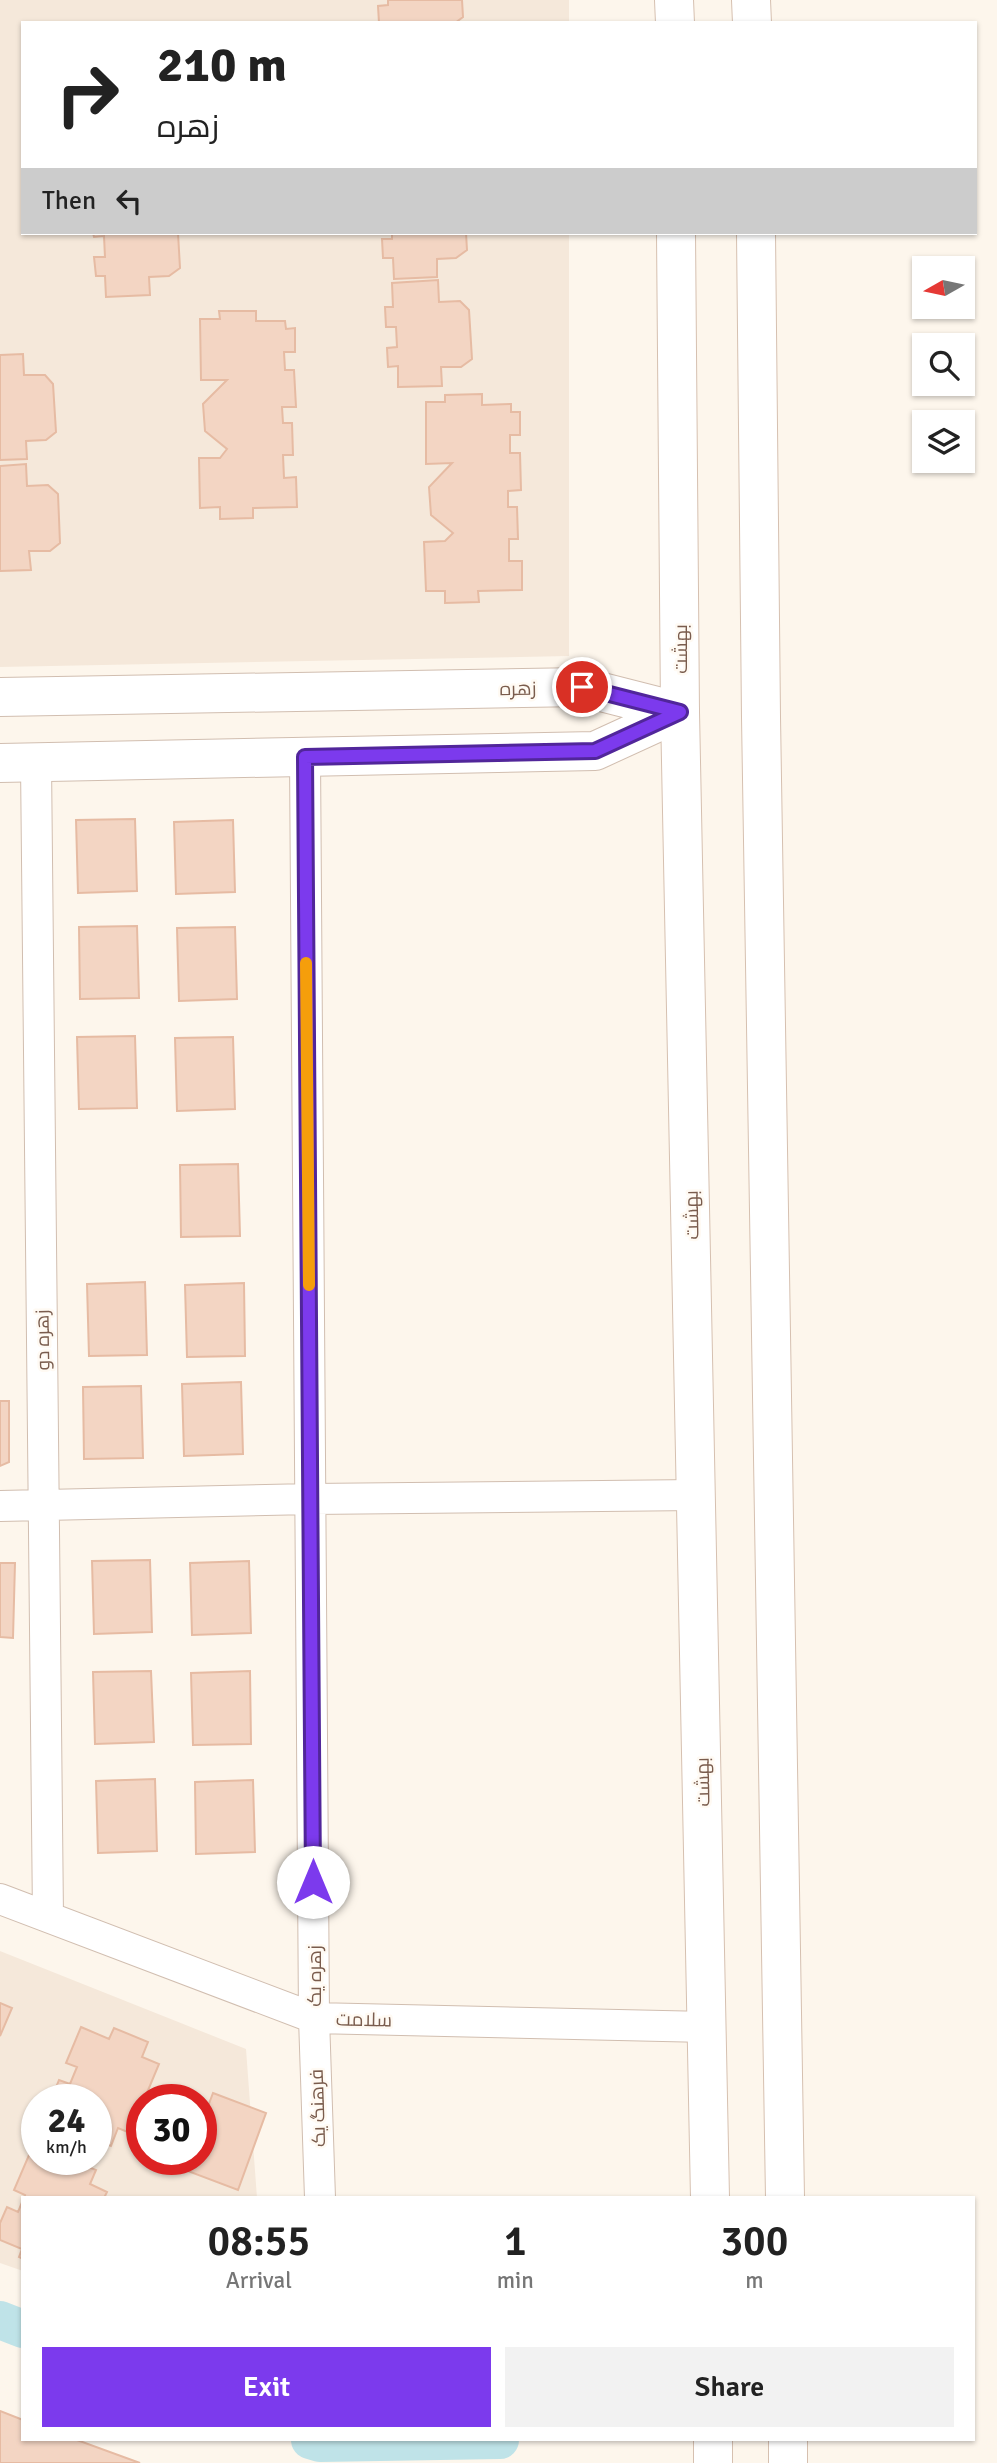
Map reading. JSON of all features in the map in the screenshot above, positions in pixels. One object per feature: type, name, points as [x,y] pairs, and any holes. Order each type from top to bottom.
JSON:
[{"type":"main road","points":[[674,0],[675,21]]},
{"type":"main road","points":[[751,0],[752,21]]},
{"type":"main road","name":"بهشت","points":[[676,235],[680,712],[710,2196]]},
{"type":"main road","points":[[756,235],[761,731],[785,2196]]},
{"type":"main road","name":"زهره","points":[[0,698],[582,687],[680,712]]},
{"type":"main road","points":[[18,763],[595,751],[680,712]]},
{"type":"main road","points":[[713,2441],[713,2463]]},
{"type":"main road","points":[[788,2441],[788,2463]]},
{"type":"street","name":"زهره یک","points":[[305,757],[314,2018]]},
{"type":"street","name":"زهره دو","points":[[18,763],[44,1506],[48,1917]]},
{"type":"street","points":[[0,1506],[696,1495]]},
{"type":"street","name":"سلامت","points":[[0,1899],[314,2018],[708,2027]]},
{"type":"street","name":"فرهنگ یک","points":[[314,2018],[320,2196]]},
{"type":"shaded area","points":[[0,0],[569,0],[569,21],[21,21],[21,235],[569,235],[569,656],[0,667]]},
{"type":"shaded area","points":[[0,1951],[246,2049],[257,2196],[21,2196],[21,2270],[0,2263]]},
{"type":"building","points":[[388,0],[462,0],[463,17],[458,21],[379,21],[378,6],[388,5]]},
{"type":"building","points":[[94,235],[178,235],[180,268],[169,276],[149,277],[150,295],[106,297],[105,276],[96,276],[94,257],[105,257],[104,236]]},
{"type":"building","points":[[392,235],[466,235],[467,250],[456,258],[437,259],[437,277],[394,279],[393,258],[383,258],[382,239],[392,239]]},
{"type":"building","points":[[438,280],[439,302],[460,301],[469,310],[472,359],[461,367],[441,367],[442,386],[398,387],[398,366],[388,367],[387,348],[397,347],[396,327],[386,327],[385,307],[393,307],[392,283]]},
{"type":"building","points":[[219,311],[256,311],[256,321],[285,321],[286,329],[295,328],[295,352],[284,352],[285,370],[294,370],[296,407],[282,407],[283,423],[292,423],[293,455],[283,455],[284,478],[296,477],[297,507],[253,508],[253,518],[220,519],[220,507],[200,508],[199,458],[220,458],[227,449],[205,431],[203,404],[227,380],[201,380],[200,319],[220,319]]},
{"type":"building","points":[[23,354],[24,375],[45,375],[53,384],[56,432],[46,440],[26,441],[27,459],[0,460],[0,355]]},
{"type":"building","points":[[482,394],[482,405],[511,404],[511,412],[520,412],[520,435],[510,435],[510,453],[520,453],[521,490],[508,491],[508,507],[517,507],[518,539],[509,539],[509,561],[522,561],[522,590],[478,591],[479,602],[445,603],[445,591],[426,591],[424,542],[445,541],[453,533],[431,515],[429,487],[452,463],[426,464],[426,402],[445,402],[445,395]]},
{"type":"building","points":[[26,464],[27,486],[48,485],[58,494],[60,543],[50,551],[29,551],[31,570],[0,571],[0,466]]},
{"type":"building","points":[[135,819],[137,891],[78,893],[76,820]]},
{"type":"building","points":[[233,820],[235,892],[176,894],[174,822]]},
{"type":"building","points":[[137,926],[139,998],[80,999],[79,927]]},
{"type":"building","points":[[235,927],[237,999],[179,1001],[177,928]]},
{"type":"building","points":[[135,1036],[137,1108],[79,1109],[77,1037]]},
{"type":"building","points":[[233,1037],[235,1109],[177,1111],[175,1038]]},
{"type":"building","points":[[238,1164],[240,1236],[181,1237],[180,1165]]},
{"type":"building","points":[[145,1282],[147,1355],[89,1356],[87,1284]]},
{"type":"building","points":[[244,1283],[245,1356],[187,1357],[185,1285]]},
{"type":"building","points":[[241,1382],[243,1454],[184,1456],[182,1384]]},
{"type":"building","points":[[141,1386],[143,1458],[84,1459],[83,1387]]},
{"type":"building","points":[[0,1401],[9,1401],[9,1462],[0,1466]]},
{"type":"building","points":[[150,1560],[152,1632],[94,1634],[92,1561]]},
{"type":"building","points":[[249,1561],[251,1633],[192,1635],[190,1563]]},
{"type":"building","points":[[0,1563],[15,1563],[13,1638],[0,1637]]},
{"type":"building","points":[[151,1671],[154,1742],[95,1744],[93,1672]]},
{"type":"building","points":[[250,1671],[251,1744],[193,1745],[191,1673]]},
{"type":"building","points":[[155,1779],[157,1851],[98,1853],[96,1781]]},
{"type":"building","points":[[253,1780],[255,1852],[196,1854],[195,1782]]},
{"type":"building","points":[[0,2003],[12,2008],[0,2036]]},
{"type":"building","points":[[81,2027],[109,2039],[114,2028],[148,2042],[142,2057],[159,2064],[151,2084],[126,2084],[126,2131],[118,2128],[112,2143],[112,2084],[70,2084],[77,2067],[66,2063]]},
{"type":"building","points":[[217,2095],[266,2113],[238,2190],[198,2175],[217,2175]]},
{"type":"building","points":[[21,2174],[94,2175],[90,2184],[107,2192],[105,2196],[25,2195],[14,2190]]},
{"type":"building","points":[[21,2205],[21,2249],[0,2240],[0,2223],[7,2207],[18,2212]]},
{"type":"building","points":[[0,2411],[21,2419],[21,2441],[80,2441],[140,2463],[0,2463]]},
{"type":"waterway","points":[[0,2320],[21,2328]]},
{"type":"waterway","points":[[313,2441],[440,2441]]},
{"type":"slow traffic","points":[[306,963],[309,1285]]},
{"type":"route","points":[[313,1882],[305,757],[595,751],[680,712],[582,687]]}]
